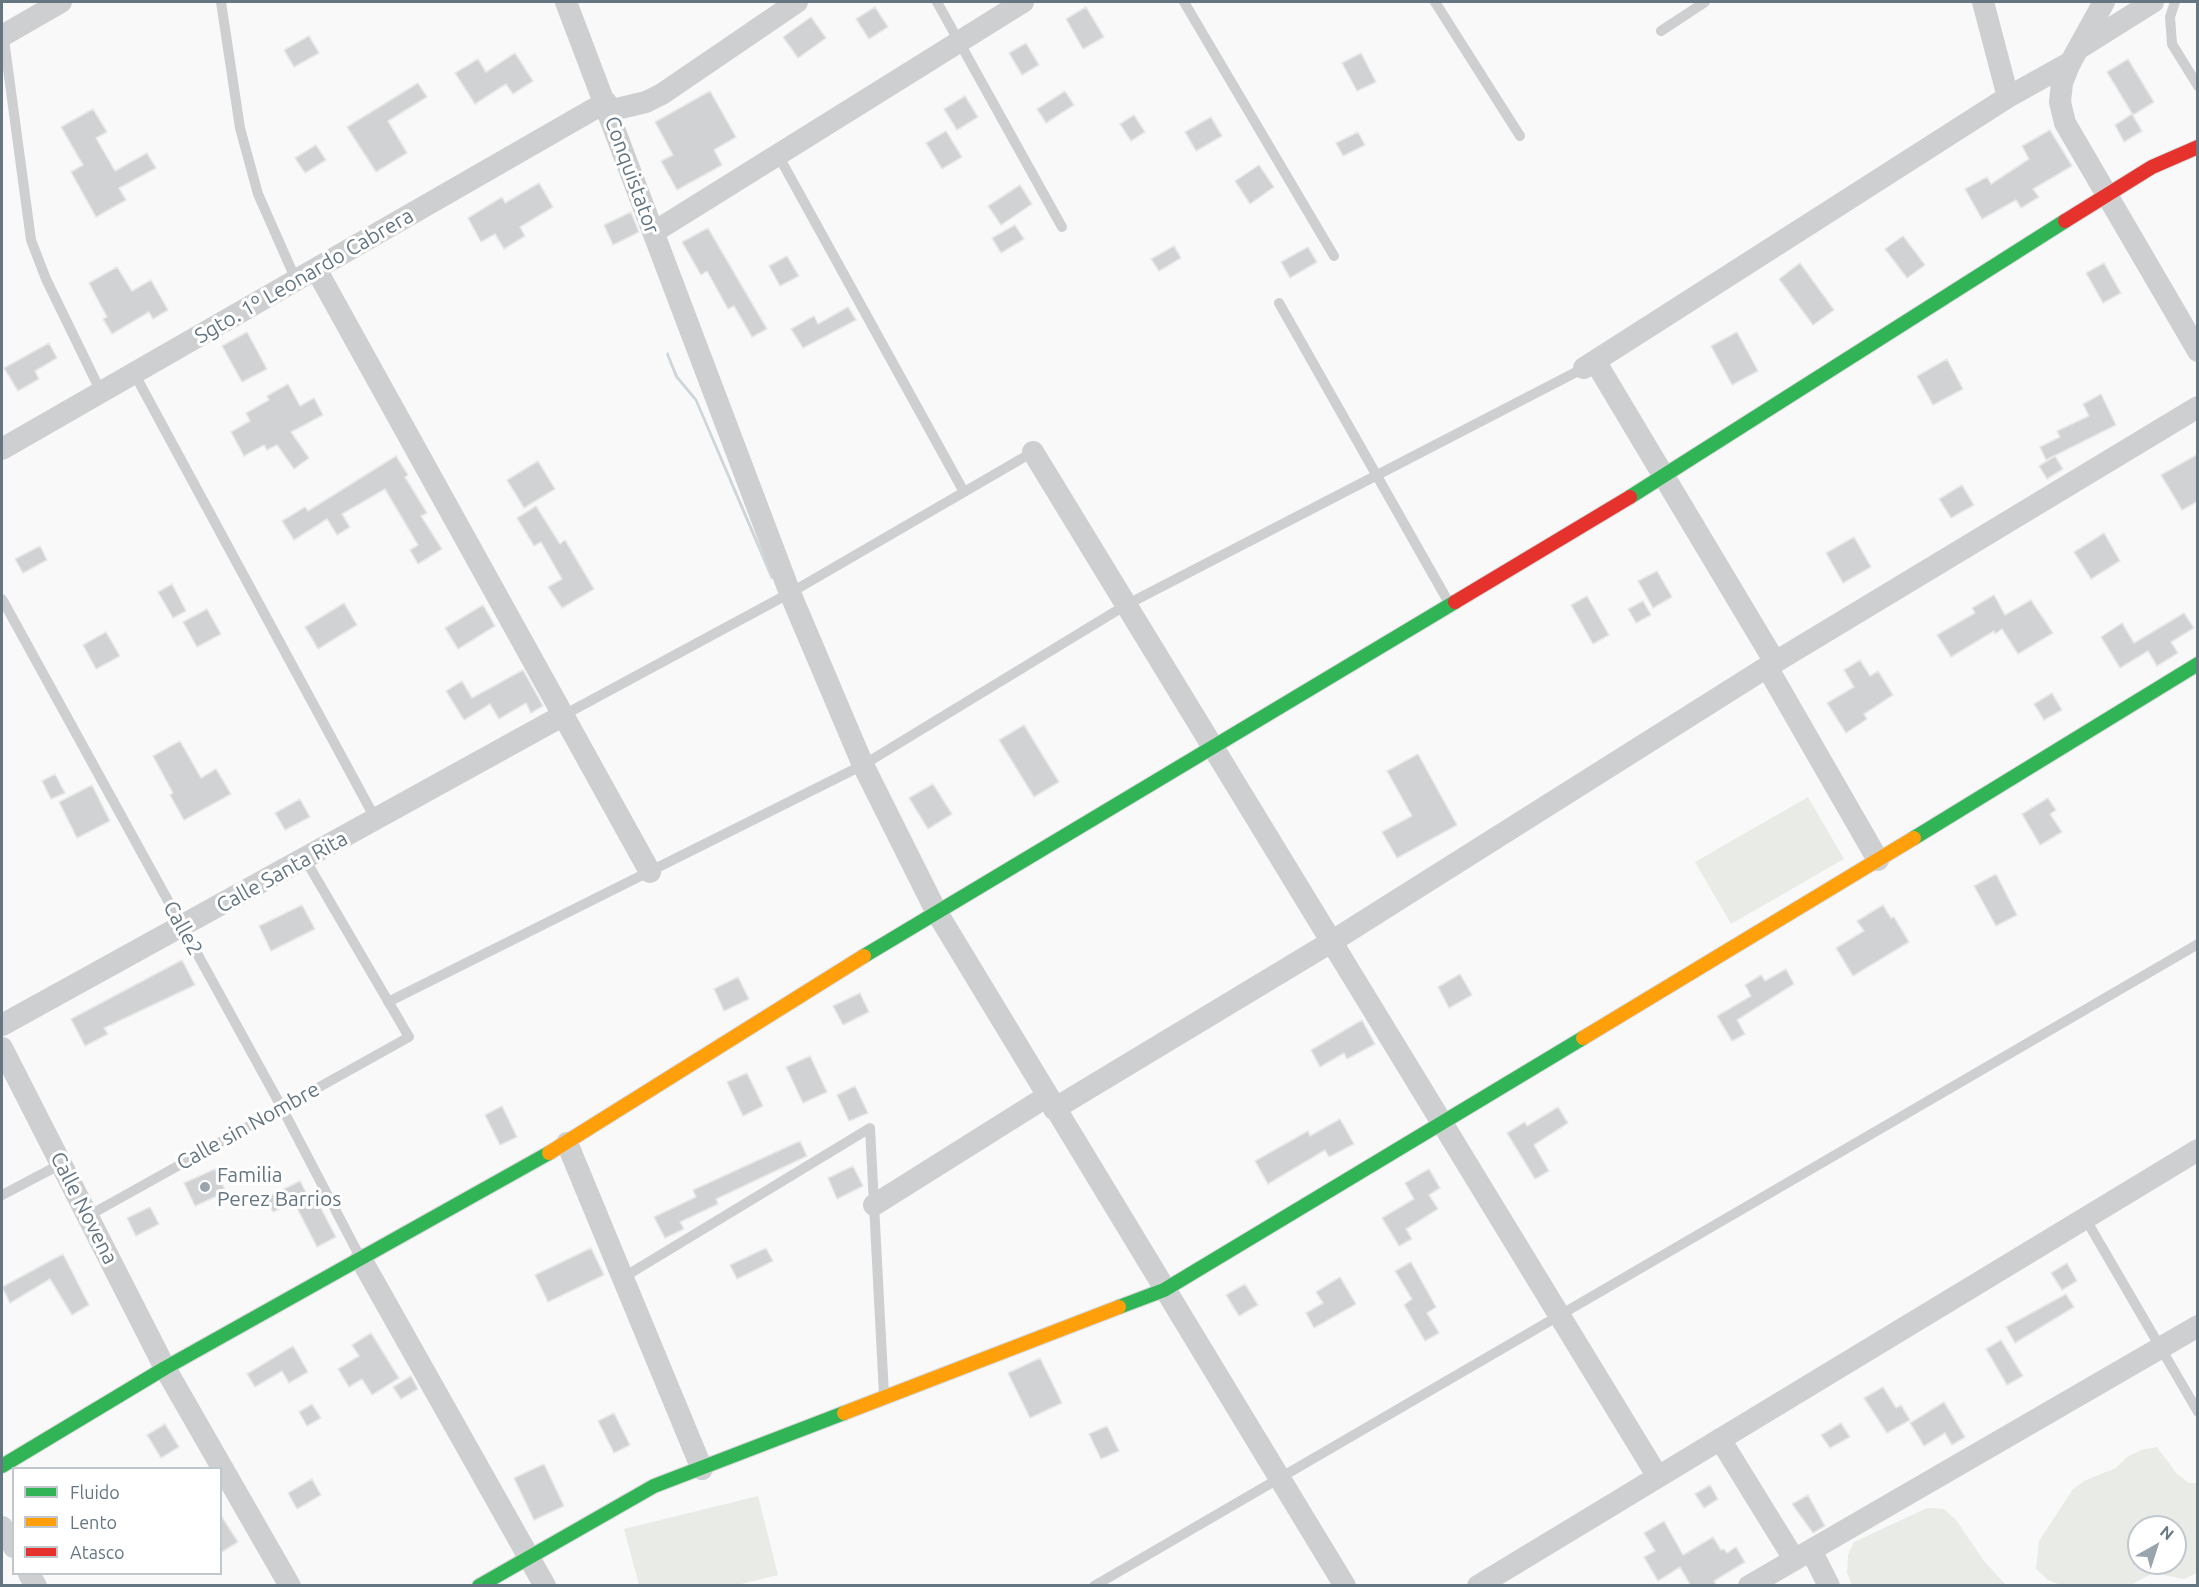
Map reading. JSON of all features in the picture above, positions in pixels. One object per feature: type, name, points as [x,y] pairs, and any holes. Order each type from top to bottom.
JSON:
[{"type":"street","points":[[3,33],[61,2]]},
{"type":"street","name":"Conquistator","points":[[566,2],[790,593],[863,765],[936,911],[1050,1103],[1345,1586]]},
{"type":"street","name":"Sgto. 1º Leonardo Cabrera","points":[[2,449],[296,280],[607,107],[646,102],[662,94],[797,2]]},
{"type":"street","points":[[654,232],[1023,2]]},
{"type":"street","points":[[1983,2],[2008,97]]},
{"type":"street","points":[[2104,2],[2062,83],[2060,102],[2065,123],[2198,351]]},
{"type":"street","points":[[1878,860],[1664,477],[1590,365],[2074,56],[2153,2]]},
{"type":"street","points":[[2,1466],[165,1368],[567,1143],[936,911],[1664,477],[2106,195],[2152,167],[2198,147]]},
{"type":"street","points":[[316,269],[650,872]]},
{"type":"street","points":[[874,1205],[1331,942],[1771,665],[2198,407]]},
{"type":"street","points":[[1033,452],[1658,1477]]},
{"type":"street","points":[[479,1586],[654,1486],[1164,1290],[1442,1124],[2198,664]]},
{"type":"street","name":"Calle Santa Rita","points":[[2,1025],[562,716]]},
{"type":"street","name":"Calle Novena","points":[[2,1048],[165,1368],[222,1467]]},
{"type":"street","points":[[567,1143],[702,1469]]},
{"type":"street","points":[[1478,1586],[2198,1150]]},
{"type":"street","points":[[361,1259],[545,1586]]},
{"type":"street","points":[[1749,1586],[2198,1326]]},
{"type":"street","points":[[1720,1439],[1802,1555],[1829,1586]]},
{"type":"street","name":"Calle Novena","points":[[222,1467],[290,1586]]},
{"type":"street","points":[[2,1527],[12,1544]]},
{"type":"lane","points":[[221,2],[240,128],[258,194],[296,280]]},
{"type":"lane","points":[[937,2],[961,40],[1062,227]]},
{"type":"lane","points":[[1184,2],[1334,256]]},
{"type":"lane","points":[[1435,2],[1520,136]]},
{"type":"lane","points":[[1661,31],[1702,2]]},
{"type":"lane","points":[[2175,2],[2170,17],[2172,44],[2198,86]]},
{"type":"lane","points":[[3,33],[31,240],[46,279],[101,393]]},
{"type":"lane","points":[[778,155],[963,492]]},
{"type":"lane","points":[[1279,303],[1450,604]]},
{"type":"lane","points":[[305,859],[388,1002],[863,765],[1126,605],[1590,365]]},
{"type":"lane","points":[[134,373],[376,820]]},
{"type":"lane","points":[[562,716],[790,593],[1033,452]]},
{"type":"lane","name":"Calle2","points":[[2,599],[281,1106],[361,1259]]},
{"type":"lane","points":[[1094,1586],[2198,944]]},
{"type":"lane","name":"Calle sin Nombre","points":[[88,1216],[408,1037],[388,1002]]},
{"type":"lane","points":[[624,1277],[870,1128],[884,1398]]},
{"type":"lane","points":[[2,1195],[62,1164]]},
{"type":"lane","points":[[2085,1218],[2198,1412]]},
{"type":"shaded area","points":[[668,352],[678,376],[697,399],[774,578],[771,579],[695,401],[675,377],[666,354]]},
{"type":"shaded area","points":[[1808,797],[1844,859],[1731,924],[1695,862]]},
{"type":"shaded area","points":[[2157,1447],[2176,1473],[2189,1483],[2197,1483],[2197,1573],[2184,1579],[2163,1575],[2187,1575],[2187,1515],[2127,1515],[2127,1575],[2149,1575],[2129,1586],[2061,1585],[2048,1580],[2036,1569],[2039,1541],[2073,1489],[2086,1480],[2116,1468],[2127,1457],[2141,1450]]},
{"type":"shaded area","points":[[758,1496],[778,1575],[737,1585],[639,1585],[624,1529]]},
{"type":"shaded area","points":[[1927,1508],[1944,1509],[1956,1520],[1984,1561],[2006,1585],[1852,1585],[1847,1573],[1848,1555],[1854,1542]]},
{"type":"building","points":[[875,7],[888,27],[869,39],[856,19]]},
{"type":"building","points":[[1086,7],[1104,37],[1083,49],[1066,19]]},
{"type":"building","points":[[811,17],[826,38],[798,58],[783,37]]},
{"type":"building","points":[[309,36],[319,53],[294,67],[284,50]]},
{"type":"building","points":[[1026,43],[1039,65],[1022,75],[1009,53]]},
{"type":"building","points":[[515,53],[533,81],[513,94],[506,84],[475,104],[455,73],[478,59],[486,72]]},
{"type":"building","points":[[1361,53],[1376,82],[1357,91],[1342,63]]},
{"type":"building","points":[[2128,59],[2154,102],[2133,115],[2107,72]]},
{"type":"building","points":[[418,83],[427,97],[388,121],[407,153],[376,172],[347,127]]},
{"type":"building","points":[[710,91],[736,137],[714,150],[722,165],[677,190],[661,161],[673,155],[655,122]]},
{"type":"building","points":[[1065,91],[1074,105],[1046,123],[1037,109]]},
{"type":"building","points":[[965,96],[978,117],[957,130],[944,109]]},
{"type":"building","points":[[93,109],[107,132],[96,138],[115,171],[147,153],[156,168],[119,188],[126,200],[96,217],[71,172],[83,165],[61,127]]},
{"type":"building","points":[[2132,114],[2142,131],[2124,142],[2115,125]]},
{"type":"building","points":[[1134,115],[1145,132],[1131,141],[1120,124]]},
{"type":"building","points":[[1211,117],[1222,136],[1196,151],[1185,132]]},
{"type":"building","points":[[2050,130],[2072,166],[2033,189],[2039,197],[2021,208],[2016,200],[1982,219],[1965,189],[1987,177],[1991,184],[2029,159],[2022,146]]},
{"type":"building","points":[[946,131],[962,157],[942,169],[926,143]]},
{"type":"building","points":[[1358,132],[1365,145],[1343,156],[1336,143]]},
{"type":"building","points":[[316,145],[326,160],[305,173],[295,158]]},
{"type":"building","points":[[1259,165],[1274,187],[1250,204],[1235,181]]},
{"type":"building","points":[[539,183],[553,207],[520,227],[525,236],[504,249],[495,234],[481,242],[468,218],[502,197],[505,203]]},
{"type":"building","points":[[1020,185],[1032,204],[1001,225],[988,206]]},
{"type":"building","points":[[631,212],[639,232],[613,245],[604,225]]},
{"type":"building","points":[[1015,225],[1024,239],[1001,253],[992,238]]},
{"type":"building","points":[[708,228],[767,329],[752,337],[734,306],[728,309],[707,271],[701,275],[682,242]]},
{"type":"building","points":[[1903,236],[1925,265],[1907,278],[1885,249]]},
{"type":"building","points":[[1174,246],[1181,258],[1159,271],[1151,259]]},
{"type":"building","points":[[1308,247],[1317,262],[1290,278],[1281,262]]},
{"type":"building","points":[[787,256],[799,276],[780,286],[769,266]]},
{"type":"building","points":[[1800,263],[1834,310],[1813,325],[1779,279]]},
{"type":"building","points":[[2104,263],[2121,293],[2103,303],[2086,273]]},
{"type":"building","points":[[117,267],[132,291],[151,280],[168,310],[153,319],[149,312],[112,334],[103,319],[107,317],[89,283]]},
{"type":"building","points":[[848,307],[856,320],[803,348],[791,329],[814,316],[818,324]]},
{"type":"building","points":[[247,332],[267,369],[242,382],[222,346]]},
{"type":"building","points":[[1737,332],[1758,371],[1732,385],[1711,346]]},
{"type":"building","points":[[49,343],[57,358],[35,371],[39,379],[18,391],[4,368]]},
{"type":"building","points":[[1947,359],[1963,389],[1933,405],[1917,376]]},
{"type":"building","points":[[288,384],[300,406],[314,398],[323,415],[291,432],[309,458],[294,469],[277,445],[267,450],[264,445],[244,456],[231,432],[250,421],[246,413],[269,400],[267,396]]},
{"type":"building","points":[[2101,394],[2116,425],[2046,460],[2040,447],[2060,437],[2057,431],[2089,416],[2083,404]]},
{"type":"building","points":[[2198,454],[2198,501],[2182,510],[2161,475]]},
{"type":"building","points":[[396,456],[408,475],[405,477],[427,513],[421,516],[442,549],[418,564],[410,550],[418,545],[385,489],[342,514],[350,527],[337,535],[327,519],[294,540],[282,521],[305,507],[308,511]]},
{"type":"building","points":[[2055,456],[2063,469],[2047,479],[2039,466]]},
{"type":"building","points":[[538,461],[555,489],[524,508],[507,480]]},
{"type":"building","points":[[1962,485],[1974,505],[1951,518],[1939,499]]},
{"type":"building","points":[[536,506],[560,544],[565,540],[594,589],[562,608],[548,587],[562,579],[541,542],[534,546],[517,518]]},
{"type":"building","points":[[2104,533],[2120,561],[2091,579],[2074,552]]},
{"type":"building","points":[[1854,537],[1871,567],[1843,583],[1826,553]]},
{"type":"building","points":[[40,546],[47,560],[23,573],[15,559]]},
{"type":"building","points":[[1657,571],[1672,597],[1653,608],[1638,581]]},
{"type":"building","points":[[172,584],[186,611],[173,618],[158,592]]},
{"type":"building","points":[[1994,595],[2005,615],[2031,600],[2053,633],[2018,654],[2002,629],[1995,634],[1994,631],[1951,657],[1937,635],[1975,613],[1972,608]]},
{"type":"building","points":[[1587,596],[1609,635],[1593,644],[1571,605]]},
{"type":"building","points":[[1643,601],[1651,615],[1636,623],[1628,609]]},
{"type":"building","points":[[344,603],[357,625],[318,649],[305,627]]},
{"type":"building","points":[[483,605],[495,626],[458,649],[445,628]]},
{"type":"building","points":[[207,609],[221,634],[197,647],[183,622]]},
{"type":"building","points":[[2184,613],[2194,628],[2171,642],[2178,653],[2157,666],[2148,651],[2120,668],[2101,637],[2122,623],[2134,643]]},
{"type":"building","points":[[106,632],[120,656],[96,669],[83,645]]},
{"type":"building","points":[[1860,660],[1870,676],[1878,671],[1893,695],[1864,714],[1867,719],[1846,733],[1827,703],[1854,687],[1844,670]]},
{"type":"building","points":[[523,670],[543,706],[531,713],[526,703],[499,719],[490,704],[464,720],[446,691],[462,681],[472,698]]},
{"type":"building","points":[[2052,693],[2062,710],[2044,720],[2034,704]]},
{"type":"building","points":[[1024,725],[1059,782],[1034,797],[999,740]]},
{"type":"building","points":[[180,741],[201,778],[216,769],[231,794],[184,820],[170,795],[173,793],[153,756]]},
{"type":"building","points":[[1418,754],[1457,825],[1397,858],[1382,832],[1412,816],[1387,771]]},
{"type":"building","points":[[55,774],[65,793],[51,799],[42,781]]},
{"type":"building","points":[[933,784],[952,814],[928,829],[909,798]]},
{"type":"building","points":[[92,785],[110,821],[77,838],[59,802]]},
{"type":"building","points":[[2048,798],[2056,810],[2050,814],[2062,832],[2040,845],[2022,814]]},
{"type":"building","points":[[300,799],[310,817],[285,830],[275,813]]},
{"type":"building","points":[[1996,874],[2017,915],[1996,926],[1974,886]]},
{"type":"building","points":[[302,905],[315,929],[271,951],[259,926]]},
{"type":"building","points":[[1883,905],[1891,918],[1894,917],[1909,942],[1853,976],[1836,948],[1864,931],[1857,921]]},
{"type":"building","points":[[182,960],[195,985],[104,1028],[108,1034],[85,1046],[71,1019]]},
{"type":"building","points":[[1786,969],[1794,984],[1737,1020],[1745,1034],[1732,1041],[1717,1016],[1751,996],[1745,985],[1761,975],[1765,981]]},
{"type":"building","points":[[1460,974],[1472,995],[1449,1008],[1438,987]]},
{"type":"building","points":[[738,977],[749,999],[724,1011],[714,989]]},
{"type":"building","points":[[860,993],[869,1012],[843,1025],[833,1006]]},
{"type":"building","points":[[1362,1020],[1375,1044],[1347,1059],[1344,1053],[1320,1067],[1311,1050]]},
{"type":"building","points":[[810,1056],[827,1092],[803,1103],[786,1067]]},
{"type":"building","points":[[747,1073],[763,1106],[743,1116],[727,1082]]},
{"type":"building","points":[[855,1086],[868,1113],[849,1121],[837,1095]]},
{"type":"building","points":[[502,1106],[517,1137],[500,1145],[485,1115]]},
{"type":"building","points":[[1558,1107],[1568,1123],[1534,1145],[1549,1171],[1535,1179],[1507,1133],[1525,1122],[1527,1126]]},
{"type":"building","points":[[1340,1119],[1354,1144],[1329,1157],[1325,1150],[1268,1184],[1255,1161],[1308,1131],[1310,1136]]},
{"type":"building","points":[[800,1141],[807,1156],[716,1199],[718,1204],[680,1222],[684,1229],[665,1238],[654,1217],[696,1197],[693,1190]]},
{"type":"building","points":[[853,1166],[863,1186],[837,1199],[828,1178]]},
{"type":"building","name":"Familia Perez Barrios","points":[[215,1169],[226,1192],[195,1206],[184,1183]]},
{"type":"building","points":[[1429,1169],[1440,1188],[1429,1195],[1438,1209],[1406,1229],[1412,1239],[1399,1246],[1382,1218],[1414,1199],[1405,1183]]},
{"type":"building","points":[[300,1181],[310,1200],[315,1197],[336,1237],[317,1247],[294,1202],[273,1212],[266,1198]]},
{"type":"building","points":[[150,1207],[159,1224],[136,1236],[127,1218]]},
{"type":"building","points":[[591,1248],[604,1275],[548,1302],[535,1275]]},
{"type":"building","points":[[766,1248],[773,1261],[737,1279],[730,1265]]},
{"type":"building","points":[[63,1254],[89,1305],[72,1315],[50,1279],[10,1303],[2,1287]]},
{"type":"building","points":[[1411,1262],[1436,1307],[1427,1313],[1439,1333],[1425,1341],[1404,1305],[1412,1299],[1395,1271]]},
{"type":"building","points":[[2067,1263],[2077,1281],[2062,1290],[2051,1273]]},
{"type":"building","points":[[1340,1277],[1356,1304],[1314,1328],[1306,1313],[1323,1303],[1316,1292]]},
{"type":"building","points":[[1245,1284],[1258,1305],[1239,1316],[1226,1295]]},
{"type":"building","points":[[2066,1294],[2074,1307],[2015,1343],[2006,1327]]},
{"type":"building","points":[[371,1333],[399,1378],[372,1395],[362,1379],[349,1387],[338,1369],[359,1356],[352,1345]]},
{"type":"building","points":[[2001,1340],[2023,1376],[2007,1385],[1986,1349]]},
{"type":"building","points":[[293,1346],[308,1372],[289,1383],[282,1371],[255,1387],[247,1374]]},
{"type":"building","points":[[1040,1358],[1062,1403],[1030,1418],[1008,1373]]},
{"type":"building","points":[[411,1376],[418,1389],[401,1399],[393,1387]]},
{"type":"building","points":[[1883,1387],[1896,1408],[1901,1405],[1910,1420],[1887,1433],[1864,1398]]},
{"type":"building","points":[[1944,1402],[1965,1437],[1952,1445],[1945,1433],[1924,1446],[1910,1423]]},
{"type":"building","points":[[312,1404],[321,1418],[307,1426],[299,1412]]},
{"type":"building","points":[[614,1413],[630,1445],[614,1453],[598,1421]]},
{"type":"building","points":[[1841,1423],[1850,1437],[1830,1448],[1821,1435]]},
{"type":"building","points":[[165,1424],[179,1447],[161,1458],[147,1435]]},
{"type":"building","points":[[1107,1426],[1119,1451],[1101,1459],[1089,1434]]},
{"type":"building","points":[[544,1464],[564,1506],[534,1520],[514,1478]]},
{"type":"building","points":[[312,1479],[321,1495],[297,1509],[288,1493]]},
{"type":"building","points":[[1710,1485],[1718,1499],[1704,1508],[1695,1494]]},
{"type":"building","points":[[1808,1495],[1825,1526],[1813,1533],[1792,1504]]},
{"type":"building","points":[[222,1517],[238,1542],[222,1552]]},
{"type":"building","points":[[1664,1521],[1683,1555],[1713,1537],[1721,1550],[1724,1549],[1727,1553],[1736,1547],[1745,1562],[1714,1581],[1717,1586],[1691,1586],[1680,1567],[1658,1581],[1644,1557],[1655,1551],[1644,1533]]},
{"type":"traffic: fast","points":[[1630,497],[2065,221]]},
{"type":"traffic: fast","points":[[864,956],[1455,602]]},
{"type":"traffic: fast","points":[[1914,838],[2198,664]]},
{"type":"traffic: fast","points":[[1119,1307],[1164,1290],[1583,1038]]},
{"type":"traffic: fast","points":[[2,1466],[165,1368],[549,1153]]},
{"type":"traffic: fast","points":[[479,1586],[654,1486],[844,1413]]},
{"type":"traffic: slow","points":[[1583,1038],[1914,838]]},
{"type":"traffic: slow","points":[[549,1153],[864,956]]},
{"type":"traffic: slow","points":[[844,1413],[1119,1307]]},
{"type":"traffic: jam","points":[[2065,221],[2152,167],[2198,147]]},
{"type":"traffic: jam","points":[[1455,602],[1630,497]]},
{"type":"place","name":"Familia Perez Barrios","points":[[205,1187]]}]
